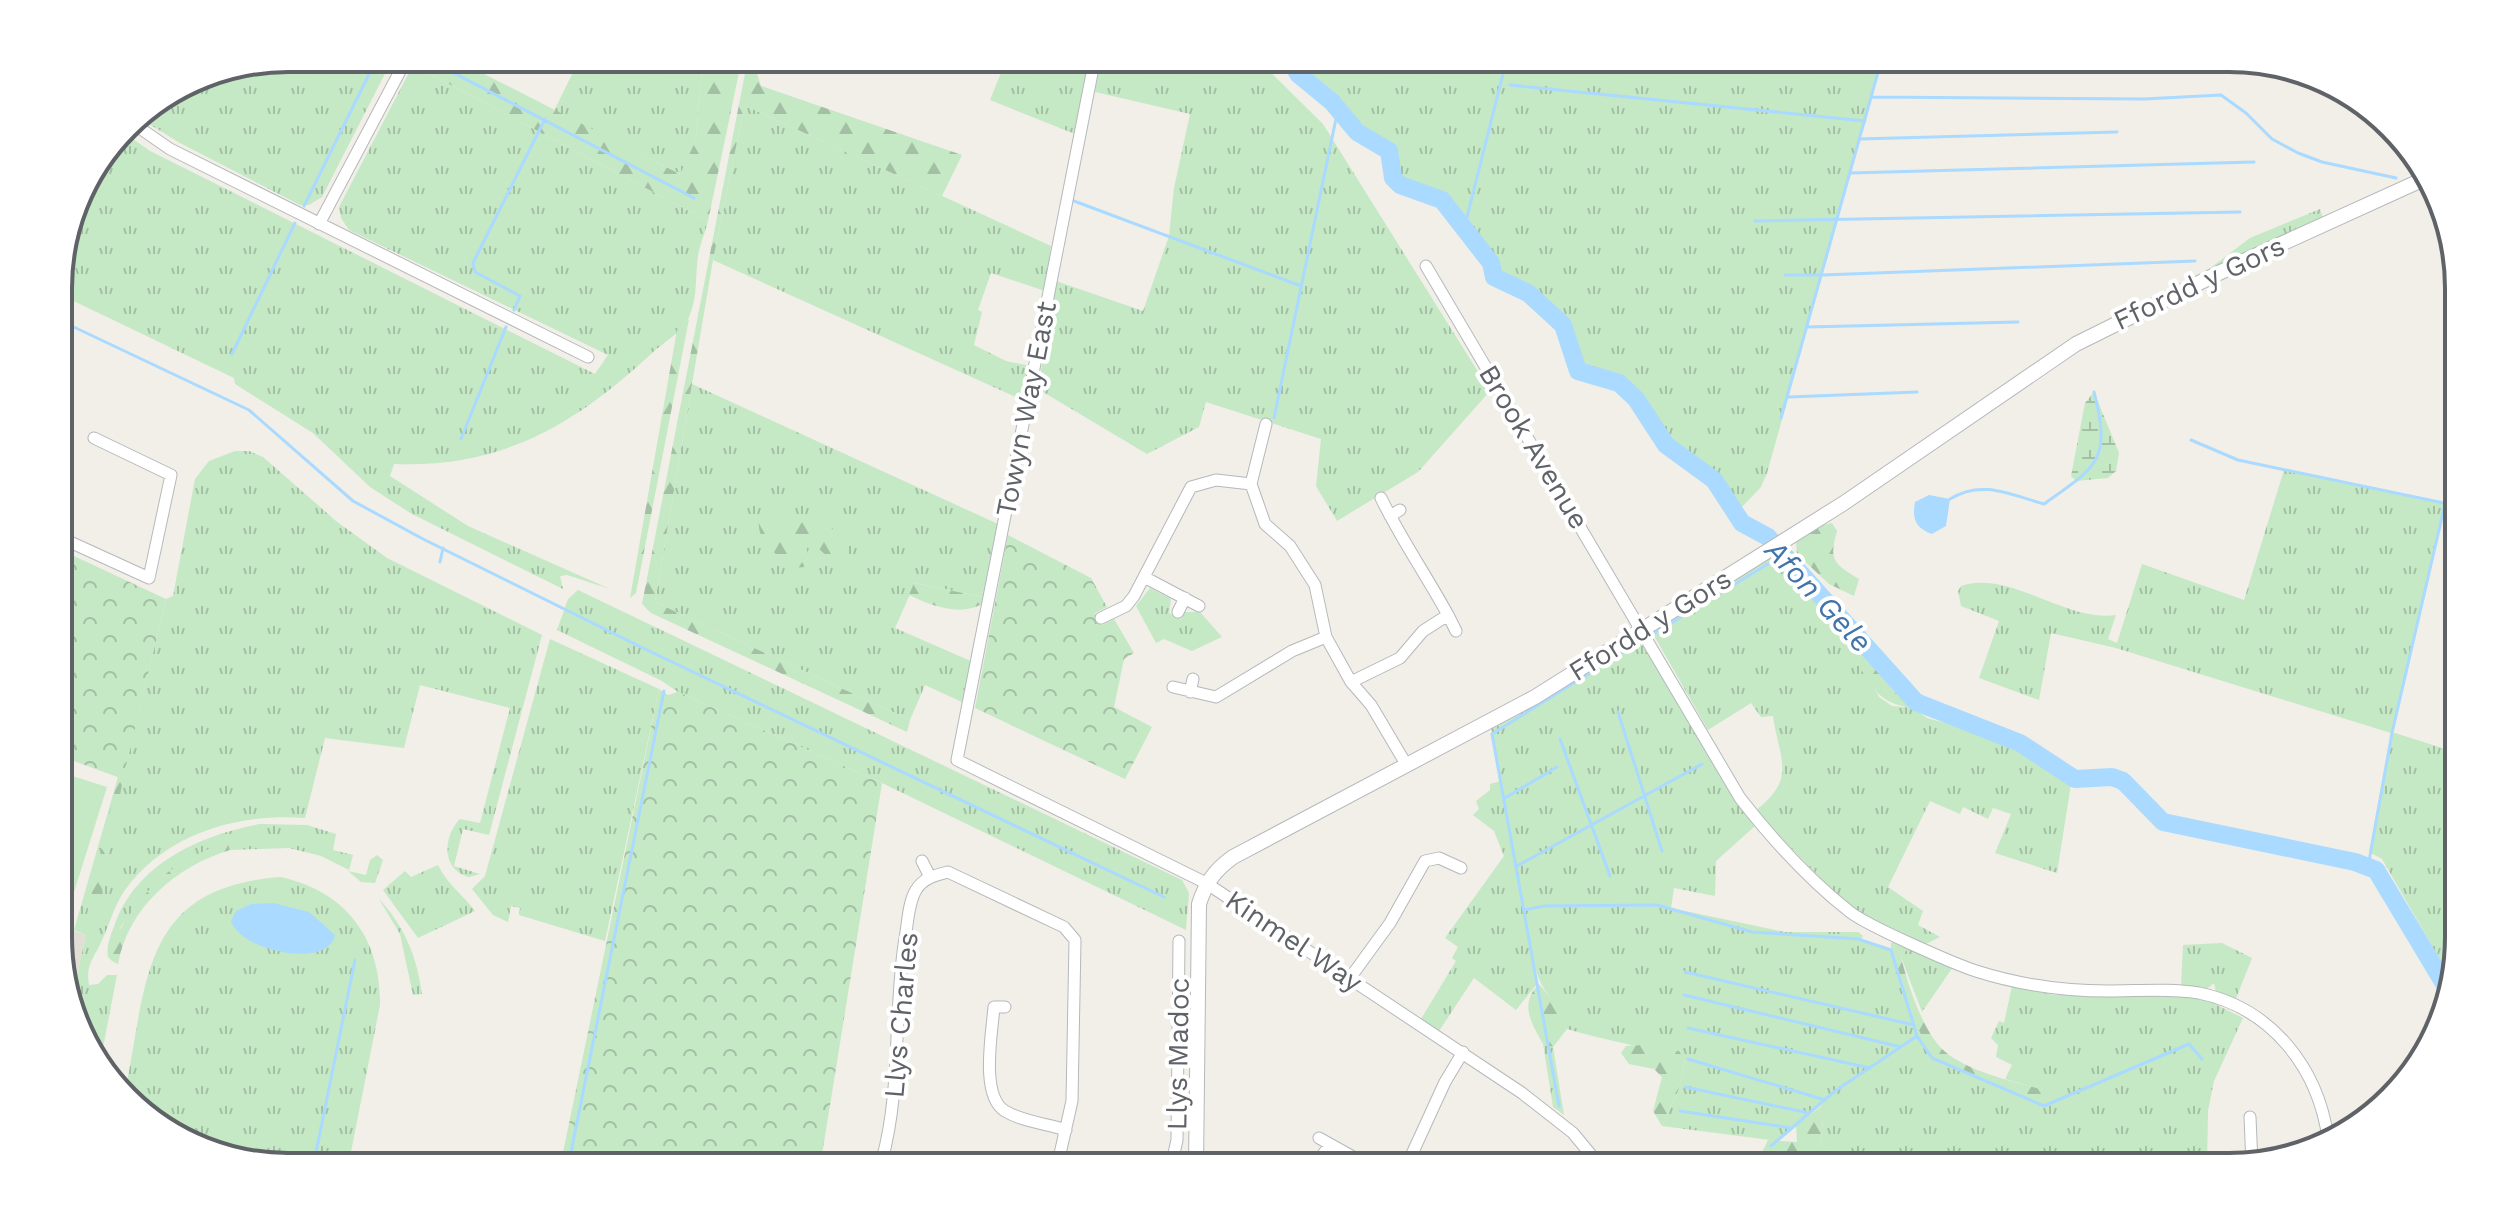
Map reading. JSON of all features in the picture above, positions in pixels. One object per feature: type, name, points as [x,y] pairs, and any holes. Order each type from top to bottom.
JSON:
[{"type":"street","points":[[319,224],[400,72]]},
{"type":"street","name":"Towyn Way East","points":[[957,760],[1092,72]]},
{"type":"street","points":[[142,130],[170,149],[588,357]]},
{"type":"street","name":"Ffordd y Gors","points":[[1206,883],[1233,857],[1535,697],[1844,503],[2076,344],[2235,265],[2417,182]]},
{"type":"street","name":"Brook Avenue","points":[[1426,266],[1740,798],[1766,831],[1852,914],[1973,970],[2031,986],[2063,990],[2187,991],[2228,1003],[2255,1016],[2294,1050],[2310,1074],[2326,1130]]},
{"type":"street","points":[[1266,424],[1251,484],[1265,524],[1290,546],[1315,585],[1326,637],[1351,682],[1371,705],[1406,764]]},
{"type":"street","points":[[72,543],[149,578],[171,475],[94,438]]},
{"type":"street","points":[[1101,618],[1126,606],[1191,487],[1216,480],[1251,484]]},
{"type":"street","points":[[1381,498],[1395,513],[1456,631]]},
{"type":"street","points":[[1144,577],[1199,606]]},
{"type":"street","points":[[1178,612],[1185,598]]},
{"type":"street","points":[[1351,682],[1400,658],[1423,631],[1448,615]]},
{"type":"street","points":[[1173,687],[1216,697],[1292,651],[1326,637]]},
{"type":"street","points":[[1190,692],[1193,679]]},
{"type":"street","name":"Kinmel Way","points":[[957,760],[1206,883],[1463,1052],[1573,1133],[1589,1153]]},
{"type":"street","points":[[1350,978],[1390,923],[1425,861],[1439,858],[1461,868]]},
{"type":"street","points":[[922,861],[930,877],[948,872],[1064,927],[1075,940],[1072,1101],[1060,1153]]},
{"type":"street","name":"Llys Charles","points":[[884,1153],[893,1121],[902,957],[910,909],[916,889],[930,877]]},
{"type":"street","points":[[1196,1153],[1199,904],[1206,883]]},
{"type":"street","name":"Llys Madoc","points":[[1174,1153],[1177,1140],[1179,941]]},
{"type":"street","points":[[1005,1007],[994,1007],[990,1084],[994,1102],[1006,1112],[1066,1130]]},
{"type":"street","points":[[1412,1153],[1445,1082],[1463,1052]]},
{"type":"street","points":[[2250,1117],[2251,1152]]},
{"type":"street","points":[[1322,1153],[1324,1142],[1345,1153]]},
{"type":"shaded area","points":[[72,930],[86,935],[76,978]]},
{"type":"green space","points":[[386,72],[322,197],[309,205],[300,205],[149,124],[180,101],[205,88],[260,74]]},
{"type":"green space","points":[[409,72],[426,72],[708,221],[698,256],[694,302],[686,322],[593,403],[533,438],[502,450],[468,459],[394,464],[390,476],[468,526],[610,589],[567,575],[560,576],[563,589],[412,514],[370,487],[313,433],[235,384],[234,378],[72,300],[74,260],[88,205],[108,168],[133,139],[150,151],[595,374],[608,355],[349,230],[341,218],[339,207]]},
{"type":"green space","points":[[426,72],[480,72],[680,174],[696,140],[702,72],[739,72],[708,221]]},
{"type":"green space","points":[[573,72],[702,72],[696,140],[681,174],[554,111]]},
{"type":"green space","points":[[745,72],[757,72],[761,86],[962,155],[942,196],[748,107],[743,113],[713,260],[655,602],[910,720],[907,732],[651,613],[642,604]]},
{"type":"green space","points":[[1001,72],[1088,72],[1075,134],[990,100]]},
{"type":"green space","points":[[1098,72],[1270,72],[1323,124],[1490,391],[1418,472],[1337,521],[1316,486],[1321,439],[1206,402],[1199,427],[1147,454],[1038,389],[1056,281],[1143,311],[1169,236],[1174,188],[1190,114],[1095,92]]},
{"type":"green space","points":[[1879,72],[1761,487],[1738,511],[1714,475],[1669,442],[1641,400],[1622,381],[1582,367],[1575,356],[1569,325],[1562,315],[1531,290],[1501,274],[1449,204],[1430,189],[1401,182],[1393,152],[1362,131],[1303,73]]},
{"type":"green space","points":[[748,107],[1051,246],[1045,291],[991,273],[978,310],[982,312],[974,345],[1006,361],[1030,366],[1020,399],[713,260],[743,113]]},
{"type":"green space","points":[[2320,209],[2323,218],[2205,272],[2250,238]]},
{"type":"green space","points":[[689,319],[636,593],[630,598],[677,330]]},
{"type":"green space","points":[[692,384],[998,524],[983,597],[915,583],[895,628],[973,662],[964,703],[925,685],[910,720],[655,602]]},
{"type":"green space","points":[[2094,392],[2119,453],[2116,471],[2108,478],[2076,481],[2071,476],[2085,403]]},
{"type":"green space","points":[[235,451],[249,451],[263,457],[336,521],[387,558],[542,635],[489,835],[463,829],[454,866],[480,874],[469,877],[453,867],[449,860],[448,843],[460,819],[480,823],[510,708],[420,685],[404,748],[325,738],[305,818],[254,819],[205,831],[161,854],[142,870],[115,908],[88,972],[89,985],[98,984],[107,975],[117,975],[103,1048],[88,1020],[76,978],[86,935],[74,930],[118,777],[123,778],[166,599],[173,596],[195,479],[209,461]]},
{"type":"green space","points":[[2284,470],[2445,504],[2392,732],[2445,749],[2443,965],[2382,859],[2369,852],[2391,733],[2116,648],[2051,633],[2039,700],[1979,678],[1999,621],[1961,606],[1958,591],[1961,586],[1999,584],[2078,611],[2116,615],[2108,639],[2117,643],[2142,564],[2244,600]]},
{"type":"green space","points":[[767,518],[795,525],[811,519],[827,524],[849,545],[848,558],[837,565],[802,534],[808,554],[804,567],[795,568],[776,554],[761,536],[759,521]]},
{"type":"green space","points":[[1832,523],[1837,531],[1833,549],[1836,561],[1859,579],[1854,596],[1829,584],[1797,554],[1796,542],[1819,526]]},
{"type":"green space","points":[[1008,535],[1091,578],[1107,607],[1095,613],[1102,625],[1114,619],[1134,653],[1124,659],[1114,707],[1152,727],[1125,779],[975,708]]},
{"type":"green space","points":[[1778,553],[1863,649],[1858,662],[1879,697],[1892,706],[1914,708],[1927,718],[1993,736],[2071,784],[2057,873],[1995,853],[2011,814],[1993,808],[1988,819],[1963,807],[1960,814],[1930,801],[1888,887],[1923,911],[1918,925],[1940,937],[1926,944],[1860,913],[1840,898],[1755,811],[1777,788],[1781,778],[1781,757],[1773,716],[1761,717],[1751,703],[1708,730],[1652,632]]},
{"type":"green space","points":[[72,555],[166,599],[123,779],[72,760]]},
{"type":"green space","points":[[914,583],[983,597],[982,604],[955,610],[936,606],[909,595]]},
{"type":"green space","points":[[1150,588],[1171,599],[1169,613],[1181,619],[1185,612],[1200,612],[1222,637],[1192,651],[1164,639],[1156,643],[1136,606]]},
{"type":"green space","points":[[578,590],[1182,880],[1189,893],[1186,930],[882,783],[678,692],[662,681],[557,630],[568,599]]},
{"type":"green space","points":[[550,639],[659,689],[605,941],[519,915],[520,908],[511,906],[508,922],[493,915],[472,889],[485,876]]},
{"type":"green space","points":[[1639,640],[1689,719],[1723,781],[1755,826],[1716,861],[1715,896],[1674,888],[1671,908],[1785,932],[1858,932],[1863,936],[1861,940],[1891,950],[1897,975],[1932,1058],[2043,1106],[2043,1090],[2005,1079],[2012,1065],[1996,1057],[1998,1045],[1991,1038],[1999,1021],[2004,1023],[2012,986],[2054,995],[2184,995],[2213,1003],[2243,1018],[2214,1081],[2208,1111],[2207,1153],[1833,1153],[1821,1145],[1823,1118],[1819,1108],[1827,1099],[1778,1141],[1662,1126],[1678,1091],[1685,1060],[1567,1029],[1536,969],[1537,984],[1516,1010],[1474,978],[1439,1031],[1421,1019],[1456,961],[1452,958],[1458,947],[1445,938],[1504,856],[1494,831],[1473,815],[1479,809],[1476,801],[1490,790],[1490,784],[1501,781],[1491,728]]},
{"type":"green space","points":[[1863,649],[1914,708],[1886,700],[1873,688],[1858,662]]},
{"type":"green space","points":[[659,689],[668,695],[678,692],[882,783],[822,1153],[563,1153]]},
{"type":"green space","points":[[72,776],[107,787],[72,898]]},
{"type":"green space","points":[[118,777],[123,779],[96,925],[87,928],[85,923]]},
{"type":"green space","points":[[260,824],[307,825],[336,834],[333,850],[353,855],[349,870],[321,856],[289,848],[230,850],[228,844],[164,875],[121,926],[112,961],[108,957],[110,938],[124,905],[153,870],[193,845]]},
{"type":"green space","points":[[221,843],[228,844],[230,850],[210,857],[174,878],[144,907],[132,924],[118,964],[112,961],[112,951],[122,926],[149,890],[180,864]]},
{"type":"green space","points":[[377,855],[383,860],[375,883],[361,882],[348,871],[366,875],[370,860]]},
{"type":"green space","points":[[438,865],[475,911],[418,938],[383,890],[405,871],[411,877]]},
{"type":"green space","points":[[281,877],[304,884],[342,907],[367,939],[379,981],[380,1005],[351,1153],[288,1153],[232,1146],[180,1124],[135,1090],[127,1080],[139,1013],[159,946],[176,920],[201,899],[235,885]]},
{"type":"green space","points":[[379,899],[396,920],[408,943],[422,994],[413,995],[400,934]]},
{"type":"green space","points":[[1899,940],[1909,947],[1901,957],[1916,1005],[1941,1048],[1975,1069],[2044,1090],[2044,1106],[1932,1058],[1895,970],[1891,943]]},
{"type":"green space","points":[[2222,943],[2252,958],[2235,1001],[2216,992],[2214,983],[2204,991],[2181,988],[2183,945]]},
{"type":"green space","points":[[1909,947],[1953,967],[1922,1012],[1901,957]]},
{"type":"green space","points":[[1539,984],[1563,1013],[1567,1029],[1553,1047],[1543,1044],[1529,1013],[1530,999]]},
{"type":"green space","points":[[1543,1044],[1553,1047],[1564,1115],[1553,1107]]},
{"type":"green space","points":[[1643,1045],[1679,1051],[1685,1060],[1678,1091],[1662,1126],[1653,1111],[1662,1077],[1654,1069],[1629,1064],[1621,1053],[1626,1046]]},
{"type":"green space","points":[[1819,1108],[1823,1117],[1821,1145],[1833,1153],[1762,1153],[1768,1140],[1797,1142],[1796,1125]]},
{"type":"water","points":[[1929,495],[1950,499],[1946,526],[1932,534],[1918,525],[1914,513],[1915,502]]},
{"type":"water","points":[[273,903],[309,912],[335,935],[329,946],[317,952],[301,954],[266,948],[238,932],[231,921],[236,911],[251,904]]},
{"type":"waterway","points":[[304,206],[370,72]]},
{"type":"waterway","points":[[452,72],[694,198]]},
{"type":"waterway","name":"Afon Gele","points":[[1297,72],[1332,102],[1357,132],[1389,151],[1393,178],[1400,185],[1442,200],[1491,263],[1494,277],[1528,293],[1563,325],[1578,371],[1619,383],[1636,399],[1666,445],[1714,480],[1742,523],[1768,537],[1916,702],[2020,743],[2075,779],[2112,777],[2123,781],[2163,822],[2355,862],[2376,870],[2441,978]]},
{"type":"waterway","points":[[1464,229],[1503,72]]},
{"type":"waterway","points":[[1781,418],[1878,72]]},
{"type":"waterway","points":[[1510,85],[1865,121]]},
{"type":"waterway","points":[[1871,97],[2144,99],[2221,95],[2246,113],[2272,139],[2298,153],[2322,162],[2396,178]]},
{"type":"waterway","points":[[1274,418],[1338,109]]},
{"type":"waterway","points":[[514,310],[520,296],[475,272],[473,263],[545,119]]},
{"type":"waterway","points":[[1859,139],[2117,132]]},
{"type":"waterway","points":[[1850,173],[2254,162]]},
{"type":"waterway","points":[[1074,201],[1301,286]]},
{"type":"waterway","points":[[1755,221],[2240,212]]},
{"type":"waterway","points":[[232,354],[295,223]]},
{"type":"waterway","points":[[1823,275],[2195,261]]},
{"type":"waterway","points":[[1785,275],[1821,275]]},
{"type":"waterway","points":[[1807,327],[2018,322]]},
{"type":"waterway","points":[[72,326],[249,410],[353,501],[423,539],[645,649],[1164,897]]},
{"type":"waterway","points":[[461,439],[506,327]]},
{"type":"waterway","points":[[1789,397],[1917,392]]},
{"type":"waterway","points":[[1950,499],[1962,493],[1985,489],[2044,504],[2076,481],[2095,460],[2100,448],[2101,433],[2094,392]]},
{"type":"waterway","points":[[2191,440],[2238,460],[2445,503]]},
{"type":"waterway","points":[[2368,867],[2392,733],[2445,504]]},
{"type":"waterway","points":[[440,562],[443,548]]},
{"type":"waterway","points":[[1655,633],[1784,554]]},
{"type":"waterway","points":[[1559,1106],[1492,734],[1636,644]]},
{"type":"waterway","points":[[571,1153],[664,691]]},
{"type":"waterway","points":[[1618,712],[1662,851]]},
{"type":"waterway","points":[[1560,739],[1610,876]]},
{"type":"waterway","points":[[1517,866],[1702,764]]},
{"type":"waterway","points":[[1505,798],[1557,767]]},
{"type":"waterway","points":[[1524,910],[1544,906],[1657,905],[1752,932],[1858,939],[1891,950],[1917,1036],[1932,1058],[2044,1106],[2189,1044],[2202,1059]]},
{"type":"waterway","points":[[316,1153],[355,960]]},
{"type":"waterway","points":[[1685,972],[1914,1025]]},
{"type":"waterway","points":[[1684,995],[1901,1047]]},
{"type":"waterway","points":[[1688,1028],[1870,1068]]},
{"type":"waterway","points":[[1771,1146],[1835,1091],[1917,1036]]},
{"type":"waterway","points":[[1688,1059],[1825,1100]]},
{"type":"waterway","points":[[1685,1087],[1809,1113]]},
{"type":"waterway","points":[[1680,1111],[1791,1128]]}]
